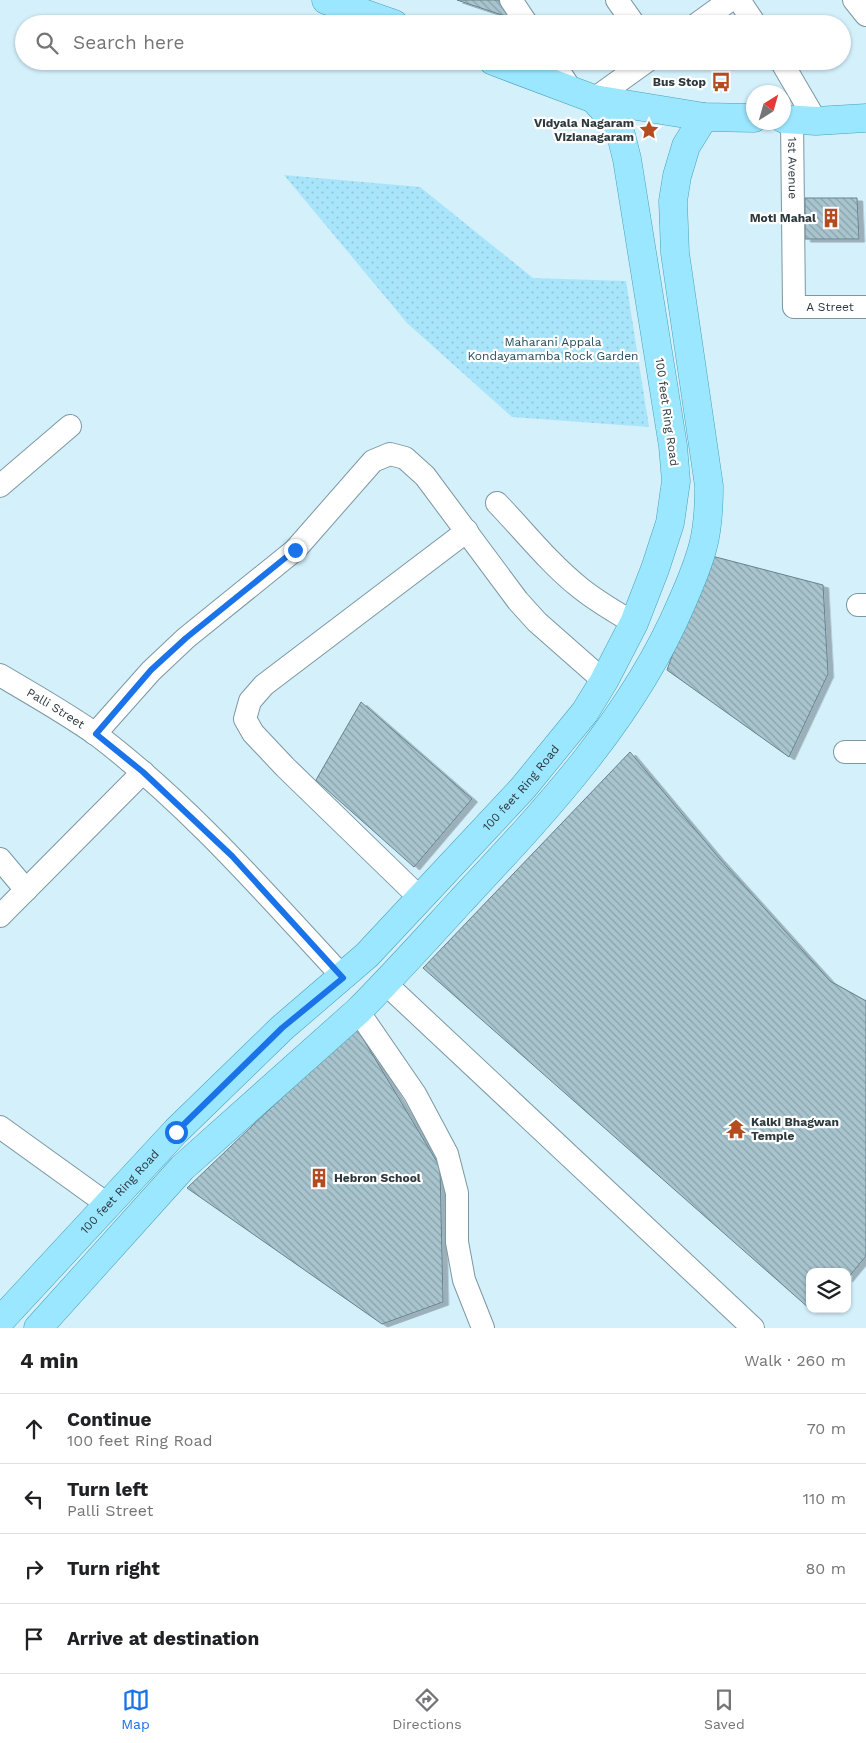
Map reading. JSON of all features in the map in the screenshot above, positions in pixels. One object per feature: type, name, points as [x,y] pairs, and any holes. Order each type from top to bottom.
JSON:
[{"type":"main road","points":[[326,0],[368,15]]},
{"type":"main road","points":[[517,70],[583,95],[704,117],[746,118]]},
{"type":"main road","name":"100 feet Ring Road","points":[[0,1321],[176,1132],[282,1028],[343,978],[367,955],[523,788],[585,712],[604,681],[634,623],[670,523],[676,481],[674,455],[627,159],[621,135],[611,118],[583,95]]},
{"type":"main road","points":[[38,1328],[182,1168],[358,1011],[385,983],[502,857],[594,751],[641,683],[670,630],[704,545],[709,486],[676,253],[673,200],[677,176],[686,146],[704,117]]},
{"type":"main road","points":[[797,119],[866,118]]},
{"type":"street","points":[[510,0],[521,15]]},
{"type":"street","points":[[617,0],[628,15]]},
{"type":"street","points":[[709,15],[730,0]]},
{"type":"street","points":[[739,0],[749,15]]},
{"type":"street","points":[[854,0],[866,15]]},
{"type":"street","points":[[560,70],[583,95],[630,70]]},
{"type":"street","points":[[783,70],[797,119]]},
{"type":"street","name":"1st Avenue","points":[[794,307],[797,119]]},
{"type":"street","name":"A Street","points":[[794,307],[866,307]]},
{"type":"street","points":[[0,486],[70,426]]},
{"type":"street","points":[[96,734],[151,670],[186,638],[295,550],[316,528],[357,477],[372,462],[390,454],[405,458],[425,476],[518,601],[537,622],[604,681]]},
{"type":"street","points":[[497,503],[557,568],[578,587],[634,623]]},
{"type":"street","points":[[421,899],[285,767],[253,733],[246,719],[250,701],[264,685],[467,531]]},
{"type":"street","name":"Palli Street","points":[[0,674],[96,734],[143,772],[232,856],[343,978]]},
{"type":"street","points":[[0,916],[143,772]]},
{"type":"street","points":[[0,859],[26,890]]},
{"type":"street","points":[[385,983],[753,1328]]},
{"type":"street","points":[[358,1011],[415,1094],[447,1154],[457,1193],[457,1242],[464,1280],[483,1328]]},
{"type":"street","points":[[0,1127],[107,1204]]},
{"type":"green space","name":"Maharani Appala Kondayamamba Rock Garden","points":[[284,175],[420,187],[533,278],[626,281],[649,427],[512,417],[407,323]]},
{"type":"building","points":[[457,0],[498,0],[509,15],[502,15]]},
{"type":"building","name":"Moti Mahal","points":[[805,198],[857,198],[859,239],[805,239]]},
{"type":"building","points":[[708,555],[823,585],[828,674],[789,757],[667,670]]},
{"type":"building","points":[[361,702],[472,799],[414,867],[316,780]]},
{"type":"building","name":"Kalki Bhagwan Temple","points":[[630,752],[719,858],[830,981],[866,1001],[866,1256],[851,1274],[851,1268],[806,1268],[806,1305],[423,968]]},
{"type":"building","name":"Hebron School","points":[[356,1027],[440,1167],[443,1302],[382,1324],[187,1188]]},
{"type":"place","name":"Bus Stop","points":[[721,82]]},
{"type":"place","name":"Vidyala Nagaram Vizianagaram","points":[[649,130]]},
{"type":"place","name":"Moti Mahal","points":[[831,218]]},
{"type":"place","name":"Kalki Bhagwan Temple","points":[[736,1129]]},
{"type":"place","name":"Hebron School","points":[[319,1178]]},
{"type":"route","points":[[176,1132],[282,1028],[343,978],[232,856],[143,772],[96,734],[151,670],[186,638],[295,550]]}]
